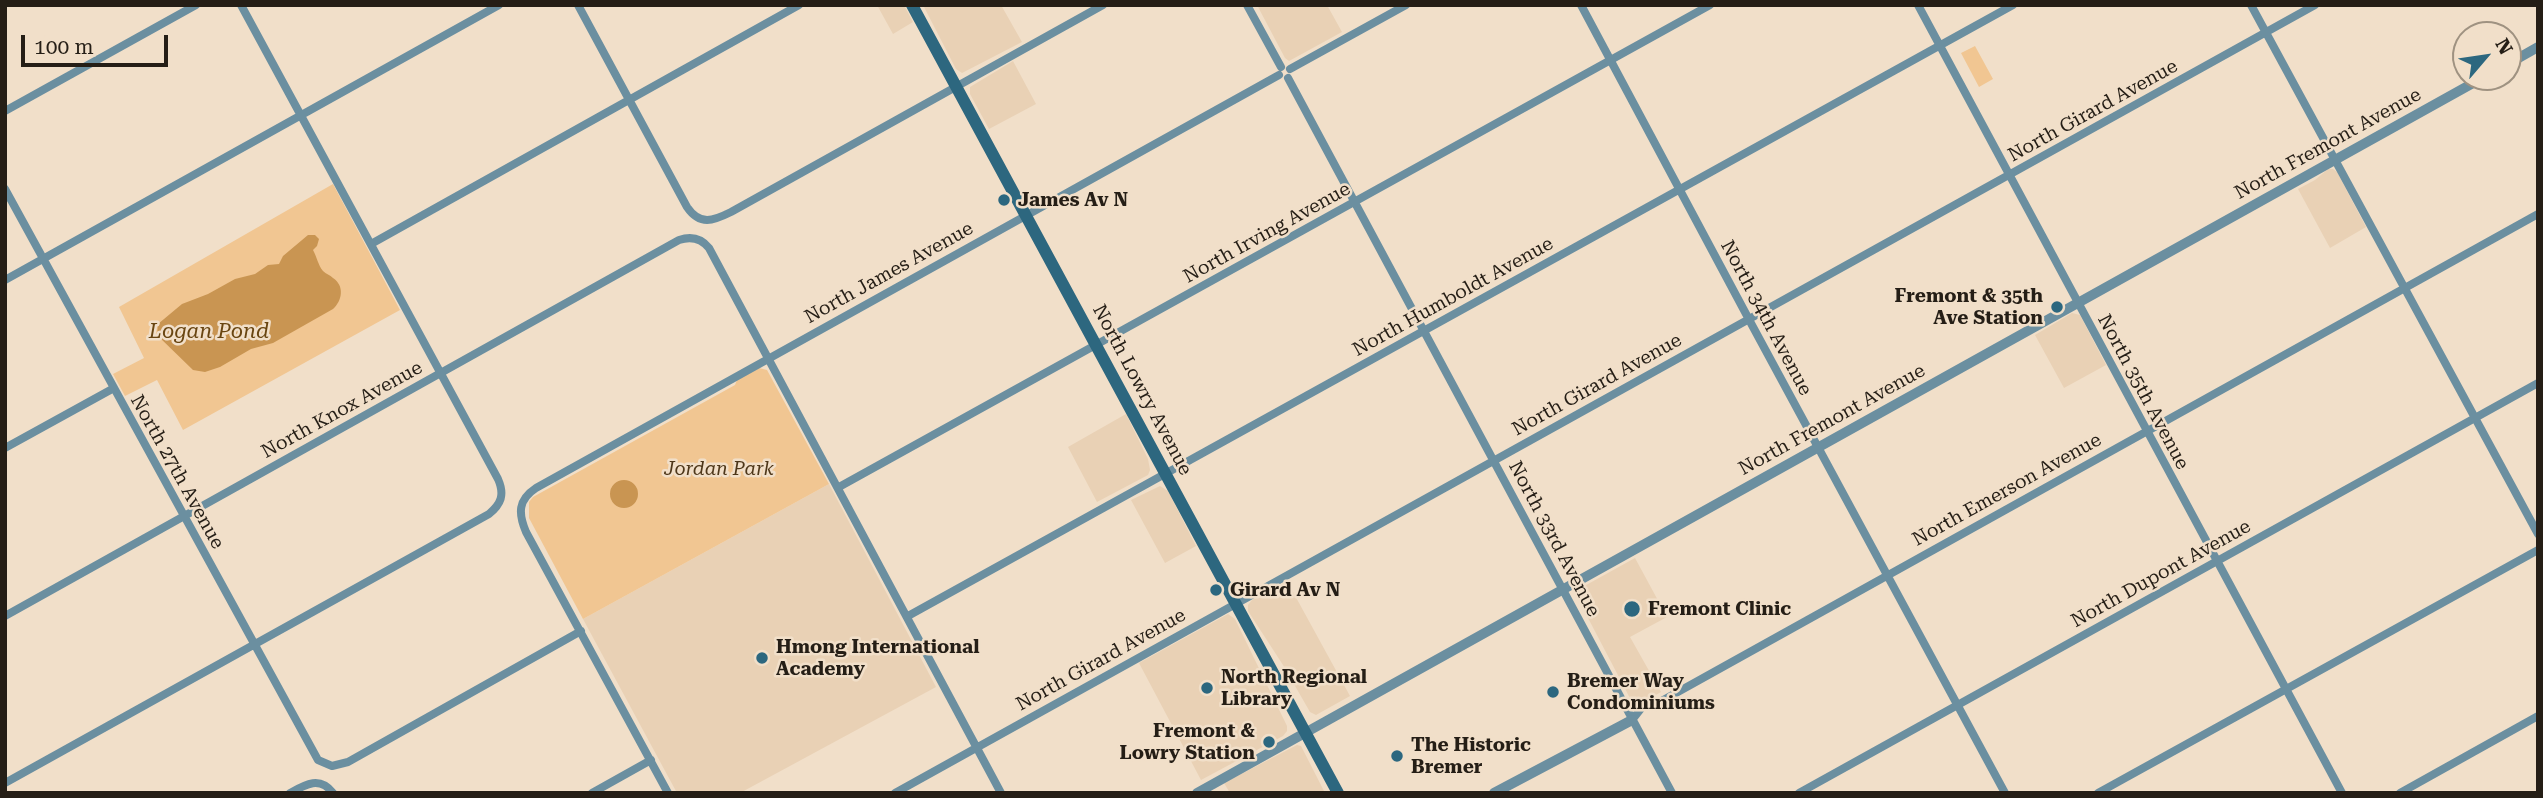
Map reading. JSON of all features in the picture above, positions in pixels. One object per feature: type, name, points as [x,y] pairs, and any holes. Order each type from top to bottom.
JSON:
[{"type":"main road","name":"North Lowry Avenue","points":[[912,5],[1338,793]]},
{"type":"street","points":[[5,111],[196,5]]},
{"type":"street","points":[[5,783],[489,514],[502,499],[503,492],[498,479],[241,5]]},
{"type":"street","points":[[5,279],[499,5]]},
{"type":"street","points":[[578,5],[687,207],[702,220],[712,221],[1104,5]]},
{"type":"street","points":[[371,244],[799,5]]},
{"type":"street","name":"North 33rd Avenue","points":[[1247,5],[1672,793]]},
{"type":"street","name":"North James Avenue","points":[[581,631],[526,532],[520,514],[526,496],[536,488],[1406,5]]},
{"type":"street","name":"North 34th Avenue","points":[[1581,5],[2005,793]]},
{"type":"street","name":"North Irving Avenue","points":[[839,487],[1710,5]]},
{"type":"street","name":"North 35th Avenue","points":[[1918,5],[2342,793]]},
{"type":"street","name":"North Humboldt Avenue","points":[[908,616],[2013,5]]},
{"type":"street","points":[[2251,5],[2538,534]]},
{"type":"street","name":"North Girard Avenue","points":[[894,793],[2315,5]]},
{"type":"street","points":[[2522,56],[2538,47]]},
{"type":"street","name":"North Fremont Avenue","points":[[1197,793],[2459,91]]},
{"type":"street","name":"North 27th Avenue","points":[[5,189],[318,760],[336,766],[348,762],[581,631]]},
{"type":"street","name":"North Emerson Avenue","points":[[1494,793],[1632,720],[1643,706],[1658,703],[2538,214]]},
{"type":"street","name":"North Knox Avenue","points":[[5,616],[679,240],[696,238],[709,248],[769,358]]},
{"type":"street","points":[[769,358],[1001,793]]},
{"type":"street","name":"North Dupont Avenue","points":[[1799,793],[2538,383]]},
{"type":"street","points":[[5,449],[114,388]]},
{"type":"street","points":[[2098,793],[2538,550]]},
{"type":"street","points":[[581,631],[668,793]]},
{"type":"street","points":[[2400,793],[2538,716]]},
{"type":"street","points":[[592,793],[651,760]]},
{"type":"street","points":[[290,793],[307,783],[321,783],[334,793]]},
{"type":"shaded area","points":[[877,5],[904,5],[913,22],[893,34]]},
{"type":"shaded area","points":[[923,5],[1001,5],[1022,42],[962,73],[956,69]]},
{"type":"shaded area","points":[[1257,5],[1327,5],[1342,32],[1289,61]]},
{"type":"shaded area","points":[[1013,61],[1036,104],[989,129],[970,94],[970,87]]},
{"type":"shaded area","points":[[2328,169],[2337,172],[2366,227],[2330,248],[2298,189]]},
{"type":"shaded area","points":[[2072,313],[2080,315],[2106,365],[2064,388],[2035,335]]},
{"type":"shaded area","points":[[1126,414],[1148,459],[1150,470],[1148,475],[1097,502],[1068,447]]},
{"type":"shaded area","name":"Hmong International Academy","points":[[829,484],[936,687],[740,793],[677,793],[583,619]]},
{"type":"shaded area","points":[[1160,486],[1168,491],[1196,546],[1165,563],[1131,500]]},
{"type":"shaded area","points":[[1635,558],[1667,617],[1630,637],[1661,692],[1638,705],[1632,702],[1576,595],[1579,589]]},
{"type":"shaded area","points":[[1287,581],[1350,696],[1316,715],[1310,712],[1248,611],[1252,600]]},
{"type":"shaded area","points":[[1228,614],[1235,619],[1287,726],[1287,731],[1283,736],[1201,780],[1139,663]]},
{"type":"shaded area","points":[[1297,745],[1301,746],[1325,793],[1230,793],[1224,783]]},
{"type":"green space","points":[[1975,46],[1993,79],[1979,87],[1961,53]]},
{"type":"green space","points":[[333,184],[400,310],[183,430],[157,380],[125,396],[113,374],[144,358],[119,307]]},
{"type":"green space","name":"Jordan Park","points":[[759,368],[767,370],[829,484],[583,619],[529,518],[529,502],[533,497],[735,385],[737,380]]},
{"type":"water","name":"Logan Pond","points":[[308,235],[315,235],[319,239],[313,250],[319,264],[323,271],[337,281],[341,289],[340,298],[333,309],[273,343],[251,349],[220,367],[205,372],[193,370],[157,335],[158,324],[182,304],[235,279],[255,274],[268,265],[279,264],[283,256]]},
{"type":"water","points":[[624,480],[634,484],[638,494],[634,504],[624,508],[614,504],[610,494],[614,484]]},
{"type":"place","name":"James Av N","points":[[1004,200]]},
{"type":"place","name":"Fremont & 35th Ave Station","points":[[2057,307]]},
{"type":"place","name":"Girard Av N","points":[[1216,590]]},
{"type":"place","name":"Fremont Clinic","points":[[1632,609]]},
{"type":"place","name":"Hmong International Academy","points":[[762,658]]},
{"type":"place","name":"North Regional Library","points":[[1207,688]]},
{"type":"place","name":"Bremer Way Condominiums","points":[[1553,692]]},
{"type":"place","name":"Fremont & Lowry Station","points":[[1269,742]]},
{"type":"place","name":"The Historic Bremer","points":[[1397,756]]}]
